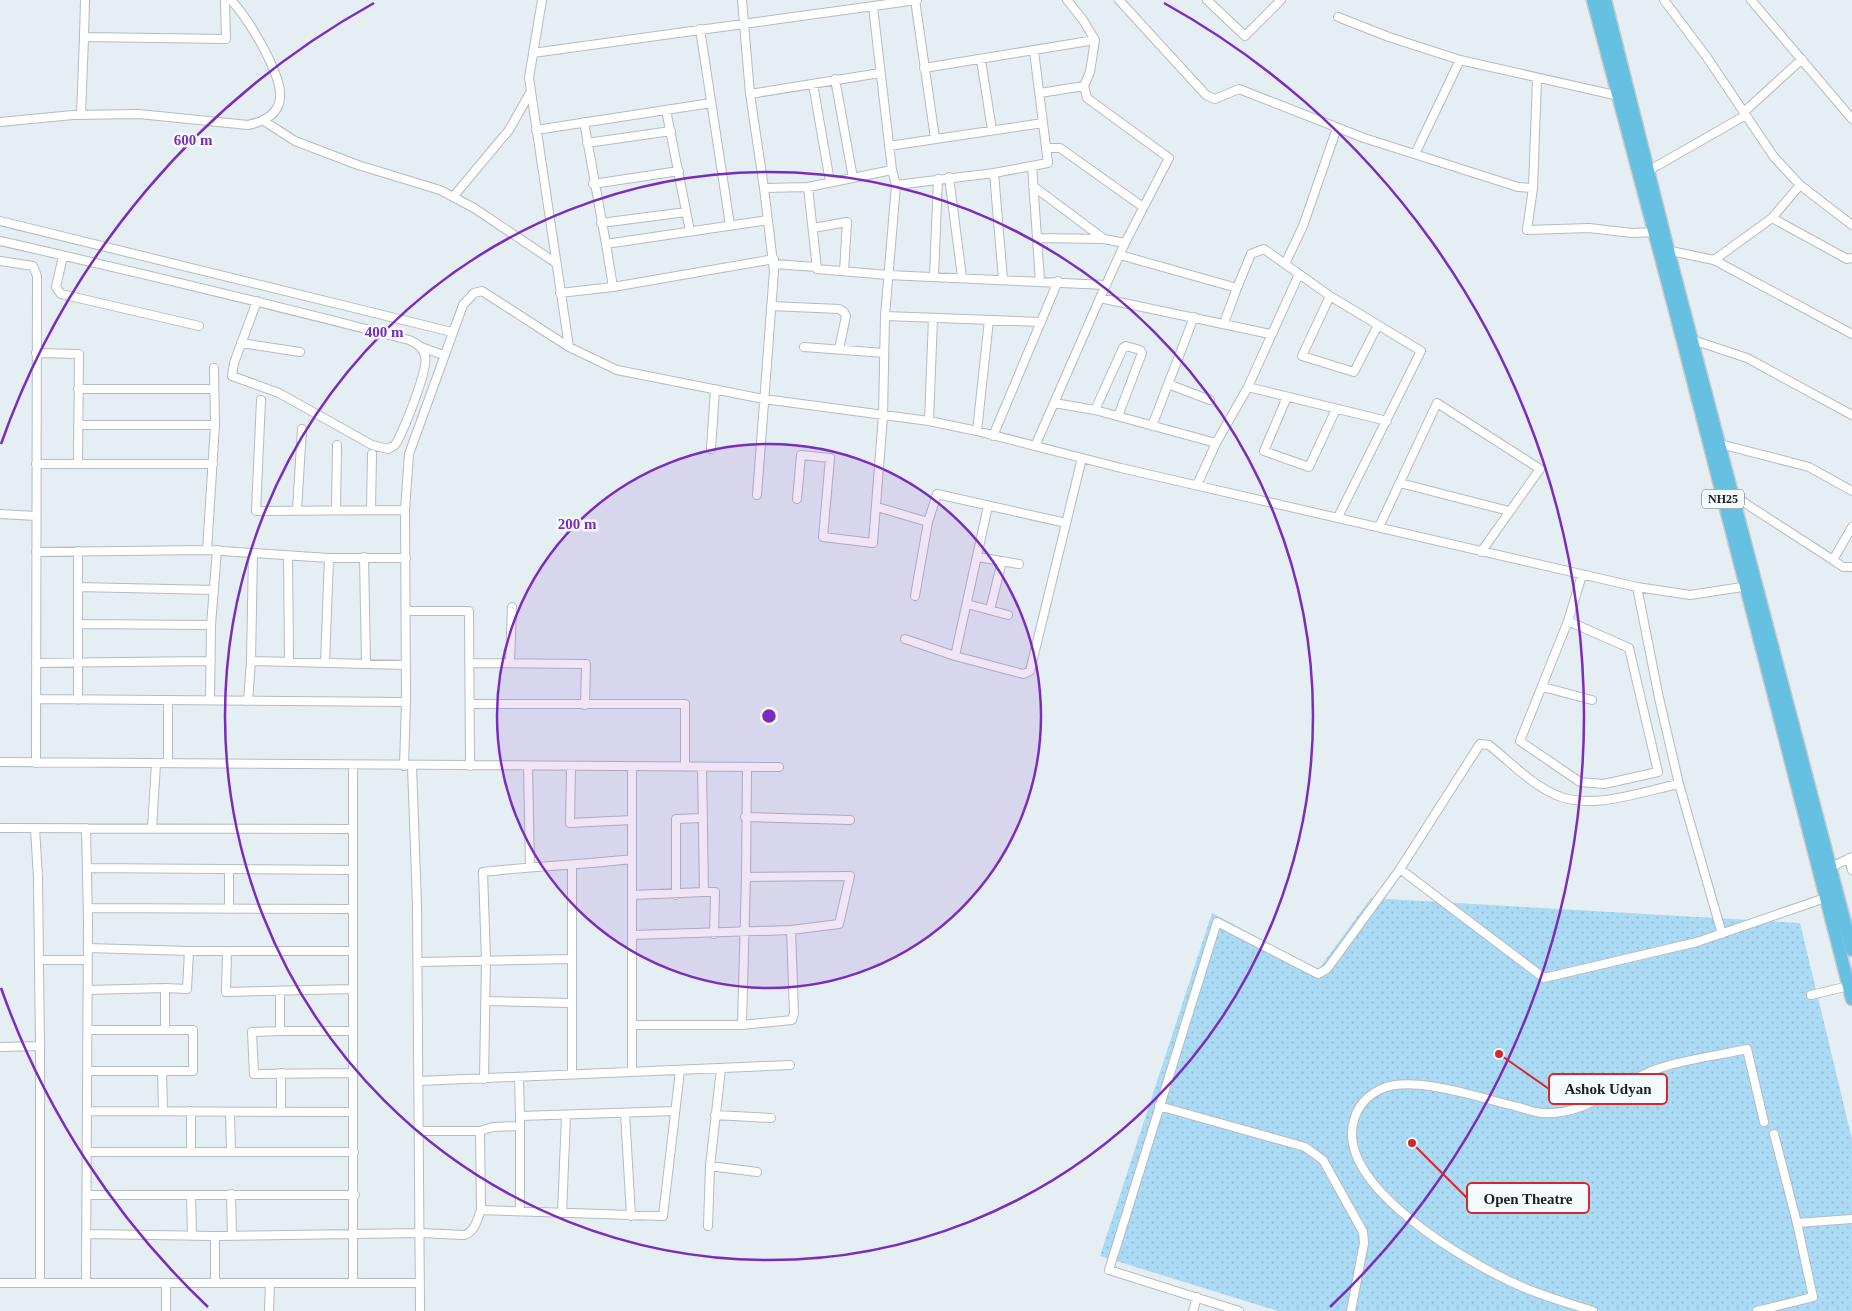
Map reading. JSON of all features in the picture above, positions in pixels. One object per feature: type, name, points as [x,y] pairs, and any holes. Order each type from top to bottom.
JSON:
[{"type":"main road","name":"NH25","points":[[1593,0],[1663,249],[1752,585],[1831,867],[1852,950]]},
{"type":"main road","name":"NH25","points":[[1605,0],[1648,171],[1658,231]]},
{"type":"main road","name":"NH25","points":[[1663,249],[1692,340],[1734,496],[1752,585],[1825,898],[1852,999]]},
{"type":"street","points":[[81,115],[84,0]]},
{"type":"street","points":[[84,37],[226,39],[225,0]]},
{"type":"street","points":[[0,122],[81,115],[140,114],[248,124],[264,122],[274,114],[279,105],[280,86],[263,47],[249,23],[232,0]]},
{"type":"street","points":[[542,0],[529,78],[569,347]]},
{"type":"street","points":[[742,0],[746,23],[750,94],[774,261],[757,495]]},
{"type":"street","points":[[533,53],[916,0],[935,138]]},
{"type":"street","points":[[1035,446],[1125,243],[1169,158],[1087,98],[1084,86],[1090,72],[1095,40],[1083,20],[1067,0]]},
{"type":"street","points":[[1119,0],[1206,95],[1215,99],[1239,89],[1337,128],[1518,187],[1533,188]]},
{"type":"street","points":[[1207,0],[1245,36],[1281,0]]},
{"type":"street","points":[[1664,0],[1774,157],[1800,185],[1852,225]]},
{"type":"street","points":[[1751,0],[1852,119]]},
{"type":"street","points":[[798,499],[801,455],[830,458],[823,537],[873,543],[878,507],[883,416],[885,316],[896,185],[892,170],[873,7]]},
{"type":"street","points":[[1338,16],[1389,37],[1460,60],[1537,79],[1619,96]]},
{"type":"street","points":[[700,29],[730,225]]},
{"type":"street","points":[[924,68],[1095,40]]},
{"type":"street","points":[[896,185],[994,173],[1048,163],[1034,51]]},
{"type":"street","points":[[1648,171],[1745,113],[1802,59]]},
{"type":"street","points":[[981,60],[992,130]]},
{"type":"street","points":[[1415,154],[1460,60]]},
{"type":"street","points":[[750,94],[880,73]]},
{"type":"street","points":[[835,79],[853,178]]},
{"type":"street","points":[[1537,79],[1533,188],[1527,230],[1589,228],[1632,233],[1658,231]]},
{"type":"street","points":[[813,84],[830,182]]},
{"type":"street","points":[[1040,93],[1084,86]]},
{"type":"street","points":[[453,197],[509,130],[531,91]]},
{"type":"street","points":[[536,130],[711,103]]},
{"type":"street","points":[[666,110],[690,231]]},
{"type":"street","points":[[264,122],[295,141],[358,165],[432,187],[453,197],[556,263]]},
{"type":"street","points":[[584,122],[593,184],[613,287]]},
{"type":"street","points":[[889,146],[1043,122]]},
{"type":"street","points":[[1285,264],[1293,244],[1300,233],[1337,128]]},
{"type":"street","points":[[587,143],[671,130]]},
{"type":"street","points":[[1046,148],[1060,148],[1143,207]]},
{"type":"street","points":[[1032,166],[1040,280]]},
{"type":"street","points":[[593,184],[679,170]]},
{"type":"street","points":[[764,188],[808,187],[892,170]]},
{"type":"street","points":[[994,173],[1003,279]]},
{"type":"street","points":[[949,177],[962,276]]},
{"type":"street","points":[[934,275],[938,179]]},
{"type":"street","points":[[1714,260],[1772,218],[1800,185]]},
{"type":"street","points":[[1033,186],[1104,240]]},
{"type":"street","points":[[808,187],[816,267]]},
{"type":"street","points":[[601,223],[686,212]]},
{"type":"street","points":[[1772,218],[1847,259],[1852,258]]},
{"type":"street","points":[[606,244],[768,220]]},
{"type":"street","points":[[0,221],[452,332]]},
{"type":"street","points":[[813,228],[847,222],[844,271]]},
{"type":"street","points":[[1037,238],[1104,240],[1125,243]]},
{"type":"street","points":[[0,241],[257,301],[409,340],[421,347],[443,355]]},
{"type":"street","points":[[1224,324],[1252,254],[1264,249],[1330,296],[1421,351],[1338,517]]},
{"type":"street","points":[[1663,249],[1714,260],[1852,334]]},
{"type":"street","points":[[1120,255],[1237,288]]},
{"type":"street","points":[[63,256],[56,287],[61,294],[199,326]]},
{"type":"street","points":[[0,261],[29,265],[36,270],[36,763]]},
{"type":"street","points":[[560,293],[613,287],[774,261],[816,267],[818,269],[888,275],[962,276],[1106,285]]},
{"type":"street","points":[[1197,485],[1216,443],[1248,387],[1270,334],[1299,274]]},
{"type":"street","points":[[993,436],[1058,281]]},
{"type":"street","points":[[420,1311],[418,962],[406,702],[405,510],[409,454],[452,332],[467,298],[474,293],[482,291],[569,347],[618,370],[764,399],[929,421],[978,431],[1082,458],[1637,587],[1690,595],[1752,585]]},
{"type":"street","points":[[1330,296],[1302,356],[1354,372],[1378,325]]},
{"type":"street","points":[[1100,298],[1270,334]]},
{"type":"street","points":[[257,301],[231,372],[232,376],[244,382],[270,389],[372,445],[388,449],[395,445],[400,436],[424,372],[426,357],[421,347]]},
{"type":"street","points":[[771,306],[839,309],[844,312],[846,316],[840,349]]},
{"type":"street","points":[[885,316],[1041,322]]},
{"type":"street","points":[[1152,426],[1194,317]]},
{"type":"street","points":[[929,421],[933,318]]},
{"type":"street","points":[[978,431],[989,320]]},
{"type":"street","points":[[1692,340],[1747,358],[1852,415]]},
{"type":"street","points":[[241,343],[300,352]]},
{"type":"street","points":[[804,346],[884,353]]},
{"type":"street","points":[[1095,410],[1123,348],[1126,346],[1140,350],[1142,353],[1118,416]]},
{"type":"street","points":[[36,354],[79,354],[78,464]]},
{"type":"street","points":[[207,550],[215,425],[214,368]]},
{"type":"street","points":[[1168,384],[1210,400]]},
{"type":"street","points":[[1248,387],[1387,421]]},
{"type":"street","points":[[78,389],[214,389]]},
{"type":"street","points":[[711,449],[715,390]]},
{"type":"street","points":[[1287,397],[1264,451],[1309,467],[1336,409]]},
{"type":"street","points":[[261,400],[256,511],[405,510]]},
{"type":"street","points":[[1054,403],[1095,410],[1216,443]]},
{"type":"street","points":[[1379,526],[1437,403],[1540,469],[1481,552]]},
{"type":"street","points":[[78,425],[215,425]]},
{"type":"street","points":[[297,510],[302,429]]},
{"type":"street","points":[[1720,444],[1809,467],[1852,490]]},
{"type":"street","points":[[336,510],[337,445]]},
{"type":"street","points":[[371,510],[372,454]]},
{"type":"street","points":[[905,639],[955,656],[1023,674],[1030,671],[1082,458]]},
{"type":"street","points":[[36,464],[213,464]]},
{"type":"street","points":[[1400,483],[1509,511]]},
{"type":"street","points":[[915,596],[928,522],[937,494],[1066,523]]},
{"type":"street","points":[[1734,496],[1843,567],[1852,568]]},
{"type":"street","points":[[955,656],[988,506]]},
{"type":"street","points":[[878,507],[928,522]]},
{"type":"street","points":[[0,514],[36,516]]},
{"type":"street","points":[[1833,560],[1852,527]]},
{"type":"street","points":[[36,552],[217,550],[329,558],[406,558]]},
{"type":"street","points":[[210,700],[211,625],[217,550]]},
{"type":"street","points":[[78,551],[78,700]]},
{"type":"street","points":[[248,701],[251,661],[253,553]]},
{"type":"street","points":[[288,555],[289,661]]},
{"type":"street","points":[[364,557],[366,663]]},
{"type":"street","points":[[978,557],[1019,564]]},
{"type":"street","points":[[325,663],[329,558]]},
{"type":"street","points":[[990,610],[1002,561]]},
{"type":"street","points":[[1568,621],[1629,648],[1658,772],[1604,784],[1580,782],[1520,741],[1568,621],[1582,575]]},
{"type":"street","points":[[78,587],[214,590]]},
{"type":"street","points":[[1637,587],[1659,698],[1679,784],[1722,934]]},
{"type":"street","points":[[967,604],[1008,615]]},
{"type":"street","points":[[510,664],[512,607]]},
{"type":"street","points":[[406,612],[469,611],[470,766]]},
{"type":"street","points":[[78,624],[211,625]]},
{"type":"street","points":[[36,663],[78,661],[210,661]]},
{"type":"street","points":[[251,661],[406,665]]},
{"type":"street","points":[[469,663],[586,664],[585,704]]},
{"type":"street","points":[[1543,687],[1592,700]]},
{"type":"street","points":[[36,699],[406,702]]},
{"type":"street","points":[[168,700],[168,763]]},
{"type":"street","points":[[470,704],[685,704],[684,767]]},
{"type":"street","points":[[1237,1311],[1109,1270],[1217,922],[1318,974],[1327,969],[1400,870],[1480,744],[1489,745],[1543,788],[1572,801],[1593,802],[1679,784]]},
{"type":"street","points":[[0,762],[353,766],[779,767]]},
{"type":"street","points":[[152,828],[156,764]]},
{"type":"street","points":[[353,766],[352,1031],[355,1195],[354,1283]]},
{"type":"street","points":[[528,766],[530,866]]},
{"type":"street","points":[[571,767],[570,823],[632,820]]},
{"type":"street","points":[[632,767],[632,1072]]},
{"type":"street","points":[[702,767],[704,892]]},
{"type":"street","points":[[742,1024],[746,877],[746,768]]},
{"type":"street","points":[[745,817],[850,820]]},
{"type":"street","points":[[676,895],[676,819],[703,818]]},
{"type":"street","points":[[0,828],[353,829]]},
{"type":"street","points":[[35,828],[40,1046],[40,1283]]},
{"type":"street","points":[[86,828],[88,908],[86,1283]]},
{"type":"street","points":[[484,1079],[486,960],[483,872],[530,866],[572,866],[632,858]]},
{"type":"street","points":[[1831,867],[1850,858],[1852,870]]},
{"type":"street","points":[[572,866],[570,1003],[572,1074]]},
{"type":"street","points":[[87,868],[353,870]]},
{"type":"street","points":[[229,869],[229,909]]},
{"type":"street","points":[[1400,870],[1544,978],[1697,942],[1825,898]]},
{"type":"street","points":[[632,935],[714,934],[791,930],[839,924],[850,876],[746,877]]},
{"type":"street","points":[[632,895],[676,895],[714,892],[714,934]]},
{"type":"street","points":[[88,908],[353,910]]},
{"type":"street","points":[[632,1025],[742,1024],[792,1020],[794,1013],[791,930]]},
{"type":"street","points":[[88,948],[189,951],[353,951]]},
{"type":"street","points":[[88,990],[187,989],[189,951]]},
{"type":"street","points":[[227,951],[226,992],[353,989]]},
{"type":"street","points":[[418,962],[571,959]]},
{"type":"street","points":[[39,960],[88,960]]},
{"type":"street","points":[[1812,995],[1849,986]]},
{"type":"street","points":[[165,988],[165,1030]]},
{"type":"street","points":[[280,992],[280,1031]]},
{"type":"street","points":[[485,1001],[570,1003]]},
{"type":"street","points":[[88,1030],[193,1030],[193,1071],[88,1071]]},
{"type":"street","points":[[352,1031],[252,1032],[254,1074],[353,1073]]},
{"type":"street","points":[[0,1047],[40,1046]]},
{"type":"street","points":[[1593,1311],[1517,1285],[1440,1241],[1389,1202],[1371,1184],[1359,1163],[1354,1149],[1352,1122],[1364,1100],[1383,1088],[1395,1085],[1440,1087],[1543,1114],[1570,1110],[1593,1102],[1629,1080],[1657,1069],[1747,1049],[1764,1122]]},
{"type":"street","points":[[419,1080],[519,1078],[790,1065]]},
{"type":"street","points":[[708,1226],[710,1166],[721,1069]]},
{"type":"street","points":[[162,1071],[163,1111]]},
{"type":"street","points":[[481,1210],[664,1216],[680,1071]]},
{"type":"street","points":[[281,1073],[281,1112]]},
{"type":"street","points":[[519,1078],[520,1211]]},
{"type":"street","points":[[1159,1106],[1306,1147],[1323,1160],[1363,1232],[1364,1243],[1351,1311]]},
{"type":"street","points":[[88,1111],[353,1112]]},
{"type":"street","points":[[520,1116],[675,1111]]},
{"type":"street","points":[[191,1112],[191,1152]]},
{"type":"street","points":[[230,1112],[232,1152]]},
{"type":"street","points":[[625,1113],[631,1216]]},
{"type":"street","points":[[715,1115],[772,1118]]},
{"type":"street","points":[[562,1213],[566,1116]]},
{"type":"street","points":[[419,1131],[480,1131],[493,1127],[520,1126]]},
{"type":"street","points":[[87,1234],[232,1236],[470,1234],[481,1210],[480,1131]]},
{"type":"street","points":[[1757,1311],[1813,1297],[1797,1223],[1774,1134]]},
{"type":"street","points":[[88,1152],[354,1152]]},
{"type":"street","points":[[710,1166],[757,1172]]},
{"type":"street","points":[[232,1194],[232,1236]]},
{"type":"street","points":[[87,1195],[355,1195]]},
{"type":"street","points":[[191,1195],[192,1236]]},
{"type":"street","points":[[1797,1223],[1852,1219]]},
{"type":"street","points":[[215,1236],[215,1283]]},
{"type":"street","points":[[0,1283],[420,1283]]},
{"type":"street","points":[[166,1283],[166,1311]]},
{"type":"street","points":[[269,1311],[270,1283]]},
{"type":"street","points":[[1193,1311],[1196,1298]]},
{"type":"shaded area","points":[[1371,898],[1800,923],[1852,1139],[1852,1311],[1278,1311],[1100,1256],[1212,913],[1318,970]]},
{"type":"place","name":"Ashok Udyan","points":[[1499,1054]]},
{"type":"place","name":"Open Theatre","points":[[1412,1143]]}]
